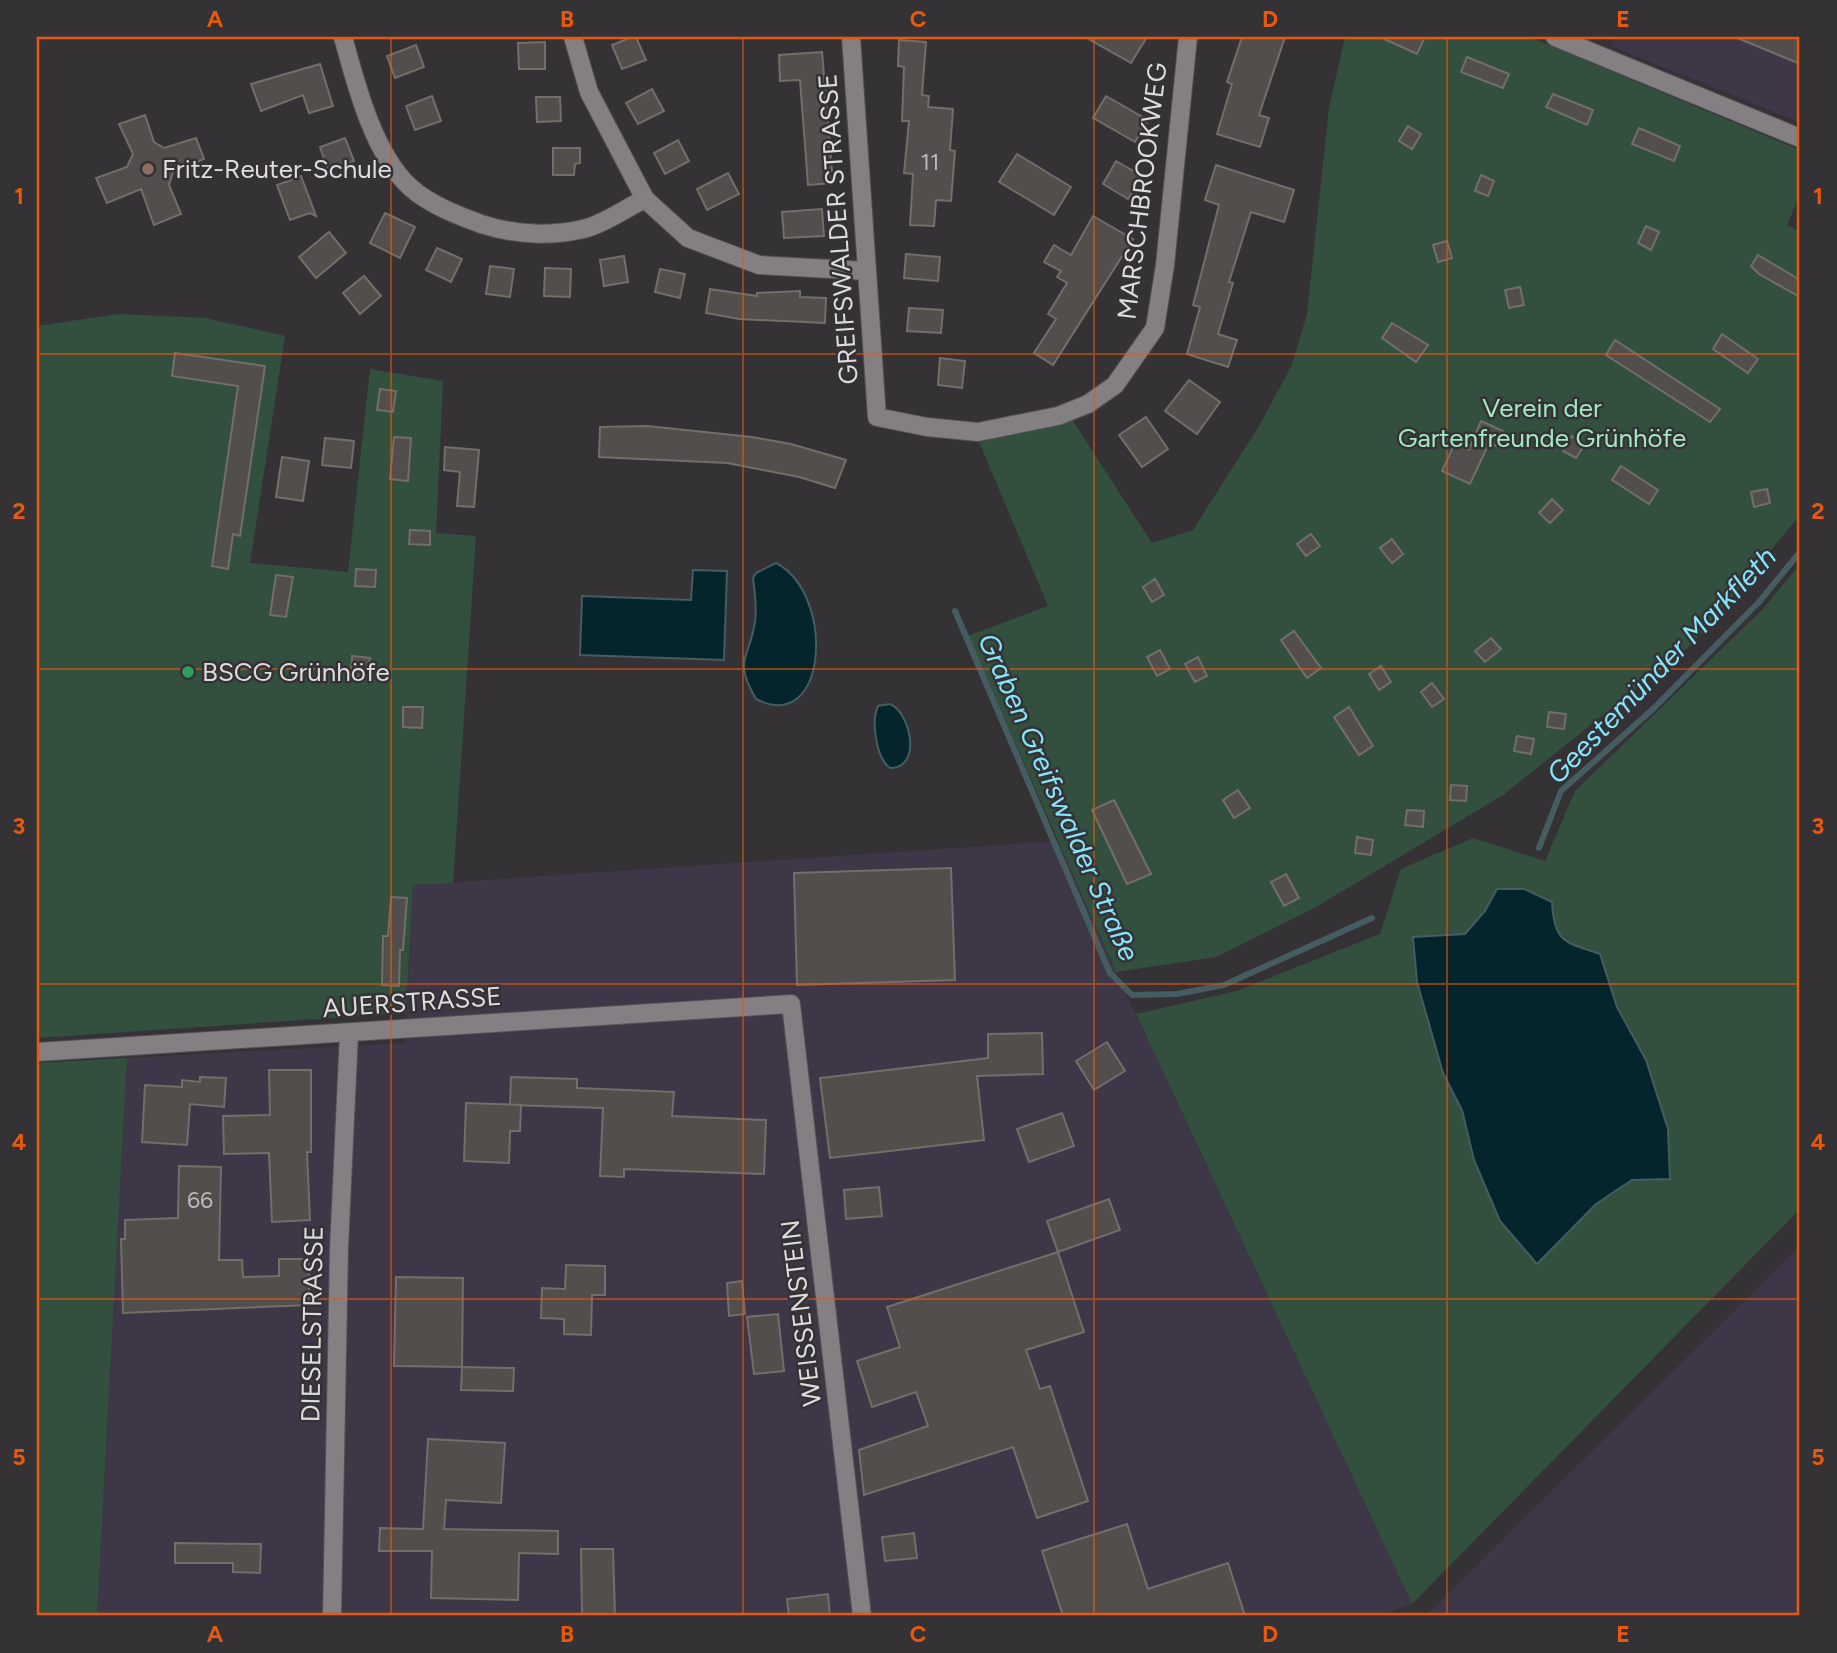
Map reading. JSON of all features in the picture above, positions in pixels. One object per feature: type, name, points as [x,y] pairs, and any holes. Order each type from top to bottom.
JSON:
[{"type":"street","points":[[343,37],[367,116],[393,165],[411,187],[450,213],[501,230],[542,234],[588,227],[645,199]]},
{"type":"street","points":[[573,37],[589,92],[645,199],[688,238],[759,265],[867,271]]},
{"type":"street","name":"GREIFSWALDER STRASSE","points":[[851,37],[877,418]]},
{"type":"street","name":"MARSCHBROOKWEG","points":[[877,418],[978,432],[1058,416],[1088,404],[1115,385],[1156,328],[1188,37]]},
{"type":"street","points":[[1555,37],[1800,138]]},
{"type":"street","name":"AUERSTRASSE","points":[[37,1052],[791,1004]]},
{"type":"street","name":"WEISSENSTEIN","points":[[791,1004],[862,1616]]},
{"type":"street","name":"DIESELSTRASSE","points":[[332,1616],[340,1248],[349,1033]]},
{"type":"shaded area","points":[[1615,37],[1800,37],[1800,122],[1611,46]]},
{"type":"shaded area","points":[[1058,841],[1116,972],[1412,1604],[1376,1616],[97,1616],[127,1058],[405,1043],[413,885]]},
{"type":"shaded area","points":[[1800,1246],[1800,1616],[1425,1616]]},
{"type":"green space","name":"Verein der Gartenfreunde Grünhöfe","points":[[1345,37],[1529,37],[1800,150],[1800,194],[1787,225],[1800,232],[1800,515],[1692,644],[1503,795],[1316,907],[1216,957],[1116,972],[968,636],[1048,606],[978,439],[1071,418],[1152,543],[1193,530],[1259,426],[1292,365],[1307,314],[1329,108]]},
{"type":"green space","points":[[119,314],[205,318],[285,336],[250,563],[348,572],[370,369],[443,381],[436,533],[476,536],[453,883],[413,885],[406,1013],[37,1038],[37,326]]},
{"type":"green space","points":[[1800,564],[1800,1209],[1412,1604],[1136,1014],[1237,991],[1380,934],[1401,869],[1473,838],[1545,861],[1575,791],[1762,610]],"holes":[[[1497,889],[1553,926],[1564,942],[1600,955],[1617,1007],[1646,1060],[1670,1179],[1632,1180],[1596,1204],[1537,1264],[1474,1160],[1462,1110],[1443,1073],[1413,937],[1465,934],[1485,911]]]},
{"type":"green space","points":[[127,1058],[97,1616],[37,1616],[37,1063]]},
{"type":"water","points":[[776,563],[795,579],[808,603],[815,629],[816,656],[810,680],[798,698],[780,705],[756,699],[744,667],[756,617],[753,578],[756,573]]},
{"type":"water","points":[[693,570],[727,571],[724,660],[580,655],[582,596],[691,600]]},
{"type":"water","points":[[890,704],[903,717],[910,739],[910,750],[907,759],[900,766],[890,768],[878,748],[875,721],[878,706]]},
{"type":"water","points":[[1497,889],[1524,889],[1552,902],[1555,926],[1564,939],[1600,954],[1617,1007],[1646,1060],[1668,1129],[1670,1179],[1632,1180],[1596,1204],[1537,1264],[1500,1221],[1474,1160],[1462,1110],[1443,1073],[1417,982],[1413,937],[1465,934],[1485,911]]},
{"type":"building","points":[[636,37],[646,60],[622,69],[612,45]]},
{"type":"building","points":[[1085,37],[1147,37],[1131,63]]},
{"type":"building","points":[[1242,37],[1285,37],[1259,115],[1269,118],[1260,147],[1217,134],[1232,84],[1227,82]]},
{"type":"building","points":[[1380,37],[1425,37],[1417,54]]},
{"type":"building","points":[[1735,37],[1800,37],[1800,64]]},
{"type":"building","points":[[899,40],[926,42],[922,95],[929,96],[928,107],[953,109],[950,150],[955,151],[951,201],[936,200],[934,226],[910,225],[913,174],[904,173],[909,121],[902,121],[904,67],[898,66]]},
{"type":"building","points":[[545,42],[545,69],[519,69],[518,43]]},
{"type":"building","points":[[416,45],[424,67],[395,78],[387,56]]},
{"type":"building","points":[[822,52],[833,183],[808,185],[800,80],[780,81],[779,55]]},
{"type":"building","points":[[1467,57],[1509,74],[1503,88],[1461,72]]},
{"type":"building","points":[[320,64],[333,106],[309,113],[303,95],[261,111],[251,84]]},
{"type":"building","points":[[652,89],[664,111],[638,124],[626,103]]},
{"type":"building","points":[[1553,94],[1593,110],[1587,125],[1546,107]]},
{"type":"building","points":[[432,96],[441,121],[415,130],[406,106]]},
{"type":"building","points":[[1106,96],[1148,120],[1135,142],[1093,118]]},
{"type":"building","points":[[536,97],[560,97],[561,121],[537,122]]},
{"type":"building","points":[[145,115],[154,142],[164,148],[196,138],[204,159],[173,172],[169,185],[181,214],[154,225],[141,189],[107,203],[96,178],[127,167],[133,154],[119,124]]},
{"type":"building","points":[[1408,126],[1421,134],[1412,149],[1399,141]]},
{"type":"building","points":[[1639,128],[1680,146],[1674,161],[1632,144]]},
{"type":"building","points":[[345,138],[354,161],[328,170],[320,147]]},
{"type":"building","points":[[678,140],[689,161],[665,174],[654,153]]},
{"type":"building","points":[[553,148],[580,148],[580,163],[575,164],[574,175],[553,175]]},
{"type":"building","points":[[1017,154],[1071,187],[1054,215],[999,182]]},
{"type":"building","points":[[1116,161],[1142,176],[1128,199],[1103,184]]},
{"type":"building","points":[[1216,165],[1294,190],[1284,222],[1251,212],[1229,282],[1233,283],[1218,334],[1237,340],[1228,367],[1187,354],[1200,307],[1193,305],[1219,205],[1205,200]]},
{"type":"building","points":[[728,173],[739,194],[707,210],[697,189]]},
{"type":"building","points":[[1481,175],[1494,181],[1488,196],[1475,191]]},
{"type":"building","points":[[301,176],[316,216],[310,213],[290,220],[277,185]]},
{"type":"building","points":[[822,209],[824,236],[784,238],[782,212]]},
{"type":"building","points":[[385,213],[415,227],[400,258],[370,243]]},
{"type":"building","points":[[1093,216],[1133,239],[1053,365],[1034,353],[1056,319],[1048,314],[1067,283],[1057,277],[1061,271],[1044,262],[1054,245],[1071,255]]},
{"type":"building","points":[[1646,226],[1659,232],[1651,250],[1638,243]]},
{"type":"building","points":[[329,232],[346,253],[316,278],[299,257]]},
{"type":"building","points":[[1447,241],[1452,258],[1438,262],[1433,245]]},
{"type":"building","points":[[437,248],[462,259],[451,282],[426,270]]},
{"type":"building","points":[[906,254],[940,257],[938,281],[904,278]]},
{"type":"building","points":[[1758,255],[1800,280],[1800,297],[1759,274],[1751,266]]},
{"type":"building","points":[[624,256],[628,282],[604,286],[600,260]]},
{"type":"building","points":[[490,266],[514,269],[510,297],[486,294]]},
{"type":"building","points":[[545,268],[571,269],[570,297],[544,296]]},
{"type":"building","points":[[660,269],[685,274],[680,298],[655,292]]},
{"type":"building","points":[[364,276],[381,296],[360,314],[343,293]]},
{"type":"building","points":[[1520,287],[1524,305],[1509,308],[1505,290]]},
{"type":"building","points":[[710,289],[757,296],[757,293],[800,291],[800,297],[826,298],[825,323],[739,319],[706,313]]},
{"type":"building","points":[[909,308],[943,310],[941,333],[907,331]]},
{"type":"building","points":[[1392,323],[1428,345],[1416,362],[1382,338]]},
{"type":"building","points":[[1722,334],[1758,359],[1748,373],[1713,349]]},
{"type":"building","points":[[1615,340],[1720,409],[1710,422],[1606,355]]},
{"type":"building","points":[[175,353],[265,366],[240,536],[233,534],[228,569],[212,566],[238,386],[172,376]]},
{"type":"building","points":[[940,358],[965,361],[962,388],[938,385]]},
{"type":"building","points":[[1189,380],[1220,402],[1197,434],[1165,411]]},
{"type":"building","points":[[380,389],[396,391],[393,412],[377,410]]},
{"type":"building","points":[[1146,417],[1168,449],[1142,467],[1119,435]]},
{"type":"building","points":[[1481,421],[1503,431],[1496,446],[1489,443],[1470,484],[1442,471],[1455,443],[1469,450]]},
{"type":"building","points":[[647,426],[752,437],[791,444],[846,460],[835,488],[799,477],[727,463],[599,457],[600,427]]},
{"type":"building","points":[[1572,436],[1585,444],[1576,458],[1563,451]]},
{"type":"building","points":[[394,437],[411,438],[408,481],[390,479]]},
{"type":"building","points":[[325,438],[354,441],[351,468],[322,465]]},
{"type":"building","points":[[445,447],[479,450],[474,507],[457,506],[460,472],[444,470]]},
{"type":"building","points":[[282,457],[309,461],[303,501],[276,497]]},
{"type":"building","points":[[1621,466],[1658,490],[1649,504],[1612,480]]},
{"type":"building","points":[[1767,489],[1770,503],[1754,507],[1751,492]]},
{"type":"building","points":[[1552,499],[1563,510],[1550,523],[1539,513]]},
{"type":"building","points":[[410,530],[430,531],[430,545],[409,544]]},
{"type":"building","points":[[1311,534],[1320,546],[1306,556],[1297,544]]},
{"type":"building","points":[[1392,539],[1403,554],[1392,563],[1380,548]]},
{"type":"building","points":[[356,569],[376,570],[375,587],[355,586]]},
{"type":"building","points":[[276,575],[293,577],[286,617],[270,615]]},
{"type":"building","points":[[1155,579],[1164,595],[1152,602],[1143,587]]},
{"type":"building","points":[[1294,631],[1321,668],[1307,678],[1281,640]]},
{"type":"building","points":[[1491,638],[1501,649],[1485,662],[1475,651]]},
{"type":"building","points":[[1160,650],[1170,669],[1157,676],[1147,657]]},
{"type":"building","points":[[352,656],[370,658],[368,678],[351,676]]},
{"type":"building","points":[[1198,657],[1207,676],[1195,682],[1185,664]]},
{"type":"building","points":[[1381,666],[1391,682],[1379,690],[1369,674]]},
{"type":"building","points":[[1432,683],[1444,699],[1432,707],[1421,692]]},
{"type":"building","points":[[403,707],[423,707],[422,728],[403,727]]},
{"type":"building","points":[[1349,707],[1373,746],[1359,755],[1334,717]]},
{"type":"building","points":[[1549,712],[1566,714],[1564,729],[1547,727]]},
{"type":"building","points":[[1517,736],[1534,739],[1531,754],[1514,751]]},
{"type":"building","points":[[1451,785],[1467,786],[1466,801],[1450,800]]},
{"type":"building","points":[[1238,790],[1250,808],[1234,818],[1223,800]]},
{"type":"building","points":[[1114,800],[1151,874],[1127,884],[1092,810]]},
{"type":"building","points":[[1407,810],[1424,811],[1423,827],[1405,825]]},
{"type":"building","points":[[1357,837],[1373,840],[1371,855],[1355,853]]},
{"type":"building","points":[[951,868],[955,980],[797,985],[794,873]]},
{"type":"building","points":[[1286,874],[1299,898],[1284,906],[1271,882]]},
{"type":"building","points":[[391,897],[407,898],[403,950],[400,950],[399,986],[382,985],[383,936],[388,936]]},
{"type":"building","points":[[1042,1033],[1043,1074],[977,1076],[984,1140],[830,1158],[820,1078],[988,1058],[988,1034]]},
{"type":"building","points":[[1107,1042],[1125,1071],[1094,1090],[1076,1061]]},
{"type":"building","points":[[269,1070],[311,1070],[311,1152],[307,1152],[310,1220],[272,1222],[269,1153],[224,1154],[223,1116],[270,1115]]},
{"type":"building","points":[[200,1077],[226,1078],[224,1107],[190,1104],[187,1145],[142,1142],[145,1085],[182,1087],[182,1080],[200,1082]]},
{"type":"building","points":[[511,1077],[577,1079],[577,1088],[674,1092],[672,1116],[766,1120],[764,1174],[624,1169],[624,1177],[600,1176],[603,1108],[510,1105]]},
{"type":"building","points":[[466,1103],[521,1105],[520,1131],[510,1131],[509,1163],[464,1161]]},
{"type":"building","points":[[1062,1113],[1074,1146],[1029,1162],[1017,1129]]},
{"type":"building","points":[[179,1166],[221,1167],[219,1260],[242,1260],[243,1277],[279,1276],[279,1259],[309,1259],[309,1305],[123,1313],[121,1239],[125,1239],[125,1220],[178,1218]]},
{"type":"building","points":[[879,1187],[882,1216],[846,1219],[844,1190]]},
{"type":"building","points":[[1109,1199],[1120,1230],[1058,1252],[1047,1221]]},
{"type":"building","points":[[1058,1252],[1084,1332],[1026,1350],[1040,1389],[1050,1386],[1088,1501],[1037,1518],[1013,1447],[864,1495],[859,1450],[928,1426],[916,1392],[872,1407],[857,1361],[900,1347],[887,1307]]},
{"type":"building","points":[[566,1265],[605,1266],[605,1295],[592,1295],[591,1335],[564,1334],[564,1319],[541,1318],[542,1288],[565,1289]]},
{"type":"building","points":[[396,1277],[463,1278],[462,1367],[394,1366]]},
{"type":"building","points":[[742,1281],[745,1314],[729,1316],[727,1283]]},
{"type":"building","points":[[778,1314],[784,1371],[754,1374],[747,1317]]},
{"type":"building","points":[[462,1367],[514,1368],[513,1391],[461,1390]]},
{"type":"building","points":[[428,1439],[505,1443],[501,1503],[446,1500],[444,1529],[558,1531],[558,1554],[519,1553],[518,1600],[431,1598],[432,1551],[379,1551],[380,1528],[423,1529]]},
{"type":"building","points":[[1127,1524],[1148,1589],[1228,1563],[1245,1616],[1063,1616],[1042,1551]]},
{"type":"building","points":[[914,1533],[917,1558],[885,1561],[882,1537]]},
{"type":"building","points":[[175,1543],[261,1544],[260,1573],[233,1572],[233,1563],[175,1563]]},
{"type":"building","points":[[581,1549],[613,1549],[615,1616],[582,1616]]},
{"type":"building","points":[[828,1594],[830,1616],[789,1616],[787,1599]]},
{"type":"waterway","name":"Geestemünder Markfleth","points":[[1539,848],[1561,791],[1653,709],[1759,602],[1800,552]]},
{"type":"waterway","name":"Graben Greifswalder Straße","points":[[955,611],[1110,973],[1132,995],[1177,994],[1224,985],[1372,918]]},
{"type":"place","name":"Fritz-Reuter-Schule","points":[[148,169]]},
{"type":"place","name":"BSCG Grünhöfe","points":[[188,672]]}]
